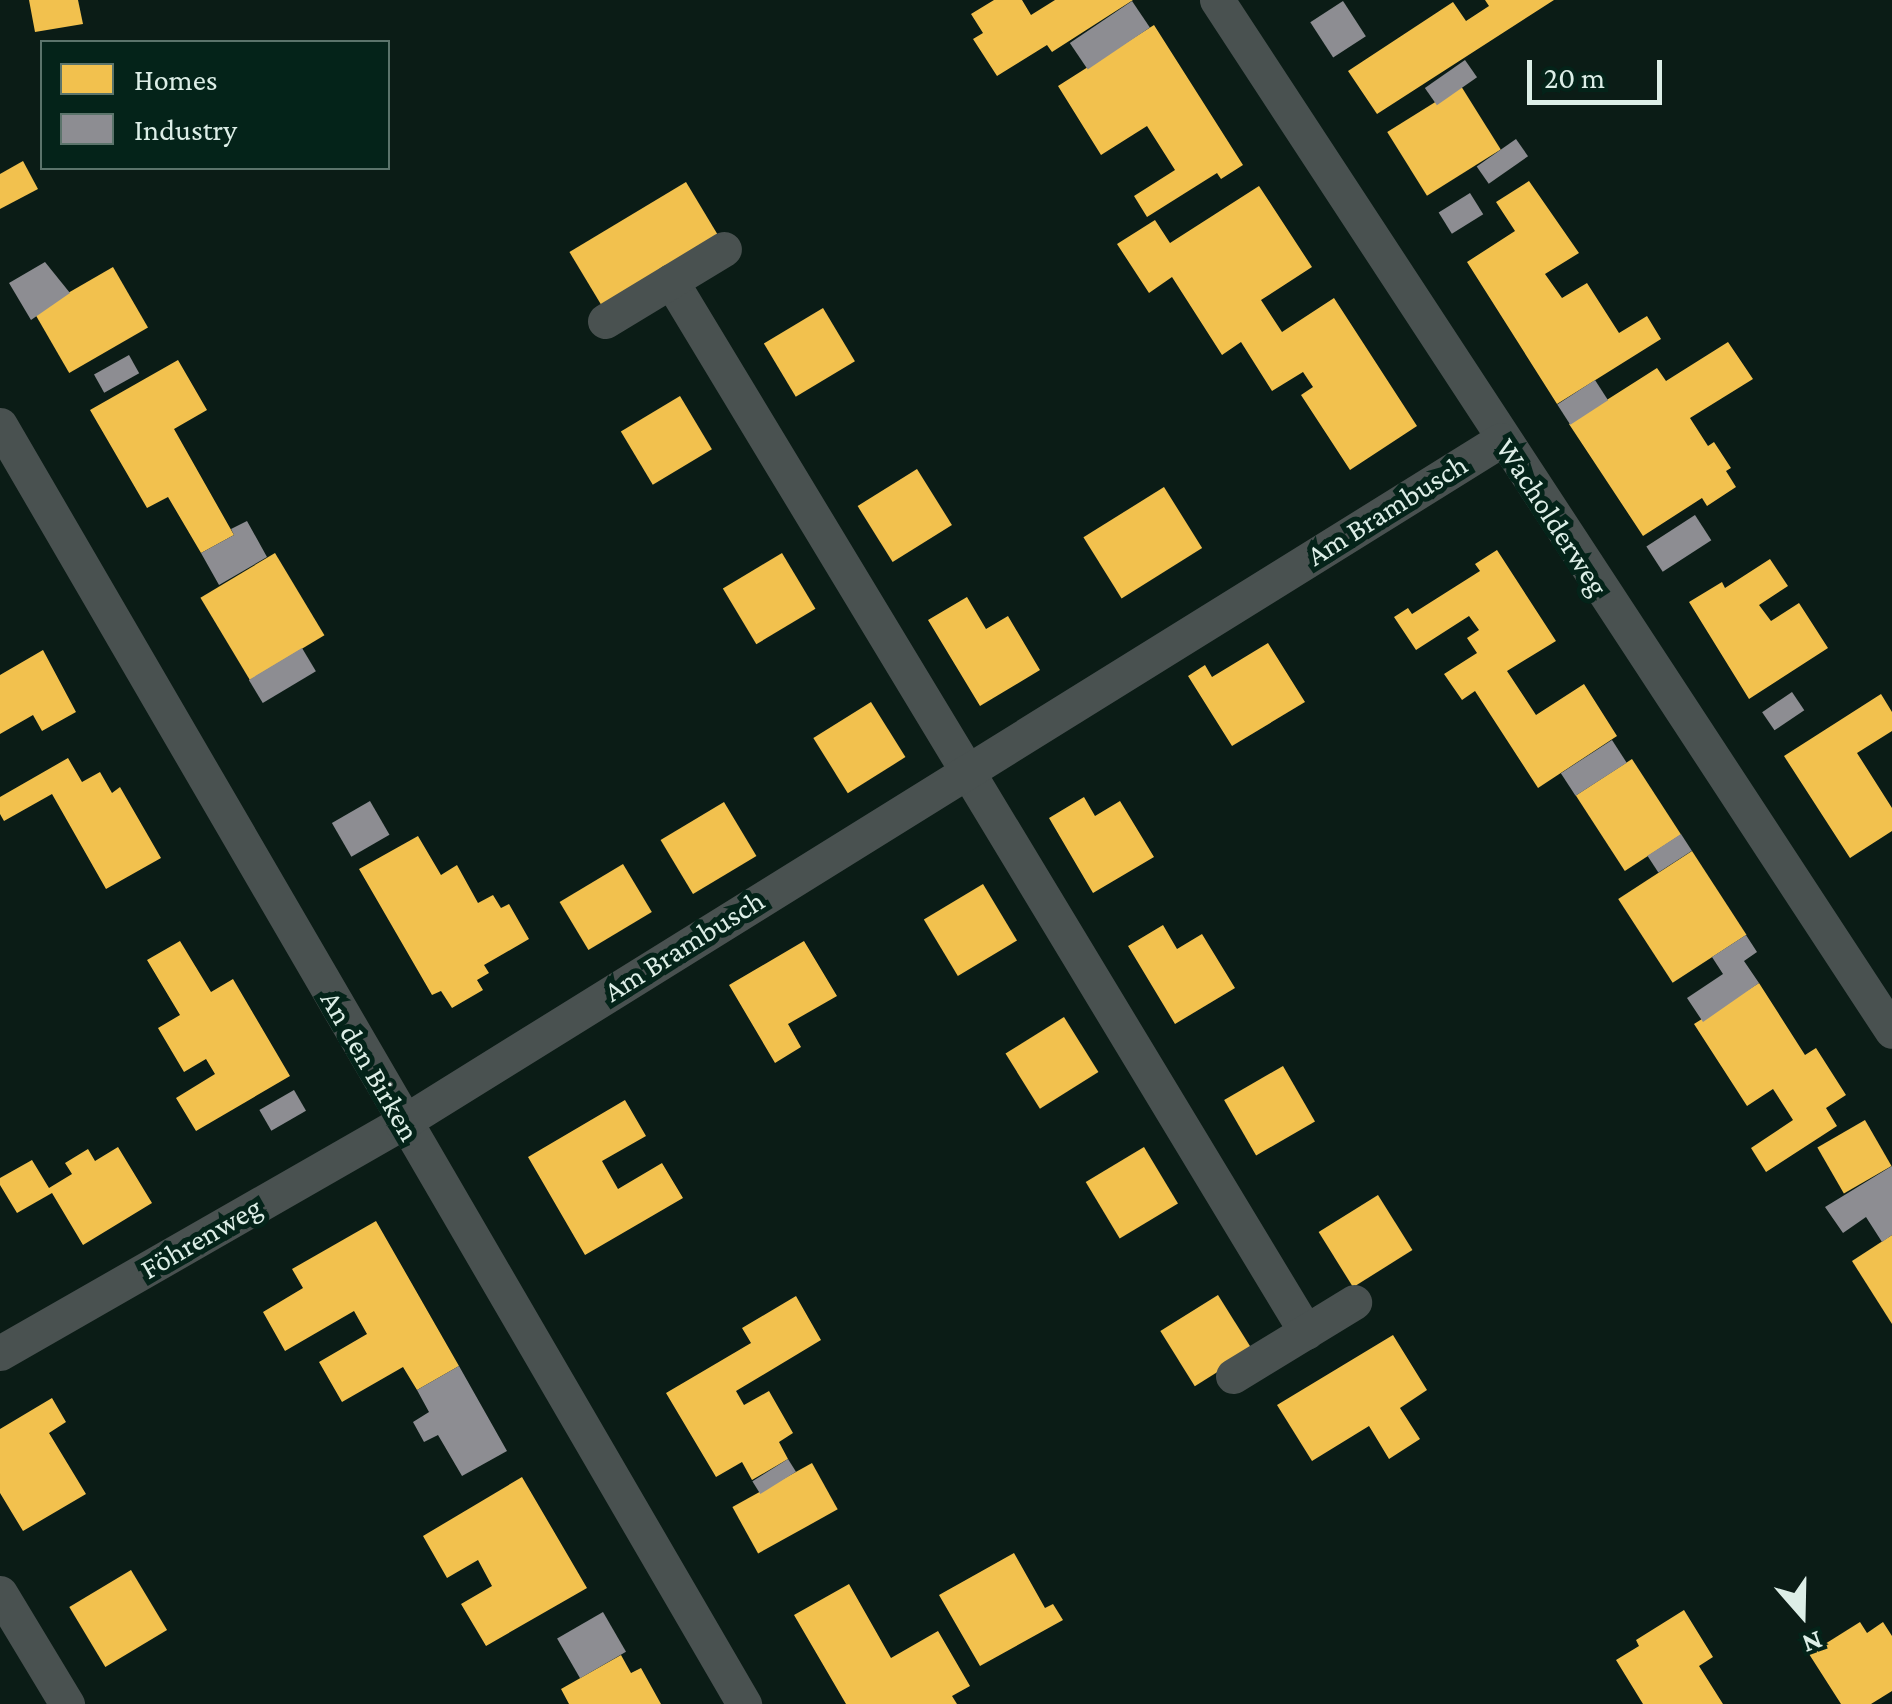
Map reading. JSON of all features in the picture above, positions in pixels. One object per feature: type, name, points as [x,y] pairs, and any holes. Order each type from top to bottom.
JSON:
[{"type":"street","name":"Wacholderweg","points":[[1217,0],[1501,440],[1892,1032]]},
{"type":"street","points":[[604,321],[724,249]]},
{"type":"street","points":[[671,281],[1306,1332]]},
{"type":"street","name":"An den Birken","points":[[0,425],[744,1704]]},
{"type":"street","name":"Am Brambusch","points":[[402,1122],[1501,440]]},
{"type":"street","name":"Föhrenweg","points":[[0,1354],[402,1122]]},
{"type":"street","points":[[1233,1376],[1354,1302]]},
{"type":"street","points":[[0,1593],[67,1704]]},
{"type":"building: Homes","points":[[29,0],[78,0],[83,24],[35,32]]},
{"type":"building: Homes","points":[[994,0],[1022,0],[1031,15],[1055,0],[1133,0],[1052,52],[1047,45],[997,76],[973,39],[983,33],[971,14]]},
{"type":"building: Homes","points":[[1485,0],[1554,0],[1377,114],[1348,71],[1453,2],[1466,21],[1489,6]]},
{"type":"building: Homes","points":[[1154,25],[1243,165],[1221,179],[1217,173],[1147,217],[1134,196],[1175,170],[1147,126],[1101,155],[1058,86]]},
{"type":"building: Homes","points":[[1461,86],[1501,150],[1427,196],[1387,132]]},
{"type":"building: Homes","points":[[23,161],[38,189],[0,209],[0,174]]},
{"type":"building: Homes","points":[[1529,181],[1579,253],[1545,274],[1562,298],[1587,283],[1619,333],[1647,316],[1661,339],[1557,404],[1467,262],[1515,231],[1496,202]]},
{"type":"building: Homes","points":[[686,182],[720,239],[603,309],[569,252]]},
{"type":"building: Homes","points":[[1259,186],[1312,267],[1261,300],[1282,332],[1334,298],[1417,426],[1350,470],[1301,395],[1313,387],[1303,372],[1272,391],[1241,342],[1222,355],[1172,277],[1149,293],[1117,244],[1155,220],[1170,243]]},
{"type":"building: Homes","points":[[113,267],[148,328],[69,373],[34,312]]},
{"type":"building: Homes","points":[[823,308],[855,361],[796,397],[764,344]]},
{"type":"building: Homes","points":[[1728,342],[1753,379],[1690,418],[1708,446],[1714,442],[1731,468],[1726,471],[1736,487],[1707,506],[1702,498],[1643,536],[1569,424],[1657,368],[1666,381]]},
{"type":"building: Homes","points":[[178,360],[207,410],[174,429],[234,535],[201,553],[168,497],[147,508],[90,410]]},
{"type":"building: Homes","points":[[680,396],[712,449],[653,485],[621,432]]},
{"type":"building: Homes","points":[[917,469],[952,525],[893,562],[858,506]]},
{"type":"building: Homes","points":[[1164,487],[1202,548],[1122,598],[1083,537]]},
{"type":"building: Homes","points":[[1497,550],[1556,641],[1507,671],[1536,715],[1584,684],[1617,736],[1538,788],[1475,691],[1462,700],[1444,674],[1477,653],[1467,638],[1479,630],[1469,616],[1416,650],[1394,617],[1408,608],[1412,614],[1480,571],[1475,564]]},
{"type":"building: Homes","points":[[275,553],[324,635],[250,680],[200,598]]},
{"type":"building: Homes","points":[[782,553],[815,609],[756,644],[723,589]]},
{"type":"building: Homes","points":[[1770,559],[1788,586],[1759,605],[1771,621],[1799,603],[1828,648],[1749,699],[1689,602],[1722,582],[1725,588]]},
{"type":"building: Homes","points":[[967,597],[986,629],[1008,616],[1040,670],[980,706],[928,620]]},
{"type":"building: Homes","points":[[1268,643],[1305,702],[1232,746],[1188,676],[1205,665],[1212,677]]},
{"type":"building: Homes","points":[[43,650],[76,712],[42,731],[33,715],[0,734],[0,675]]},
{"type":"building: Homes","points":[[1881,694],[1892,712],[1892,731],[1857,753],[1892,808],[1892,831],[1850,858],[1784,756]]},
{"type":"building: Homes","points":[[871,702],[905,757],[848,793],[813,738]]},
{"type":"building: Homes","points":[[68,758],[82,782],[100,772],[112,793],[120,787],[161,858],[106,889],[52,794],[4,821],[0,797]]},
{"type":"building: Homes","points":[[1632,759],[1681,834],[1625,871],[1576,795]]},
{"type":"building: Homes","points":[[1084,797],[1095,816],[1120,801],[1154,857],[1093,893],[1049,818]]},
{"type":"building: Homes","points":[[724,802],[756,856],[693,894],[661,840]]},
{"type":"building: Homes","points":[[418,836],[441,875],[457,865],[478,903],[493,895],[501,908],[509,904],[529,939],[484,965],[489,973],[477,980],[483,990],[452,1008],[441,991],[432,995],[359,869]]},
{"type":"building: Homes","points":[[1692,851],[1746,935],[1673,983],[1618,899]]},
{"type":"building: Homes","points":[[623,864],[652,912],[588,950],[560,902]]},
{"type":"building: Homes","points":[[983,884],[1017,941],[958,976],[924,920]]},
{"type":"building: Homes","points":[[1163,925],[1177,949],[1202,934],[1235,988],[1175,1024],[1128,946]]},
{"type":"building: Homes","points":[[180,941],[211,992],[233,979],[290,1076],[196,1131],[176,1098],[215,1074],[206,1059],[184,1072],[158,1028],[180,1015],[147,960]]},
{"type":"building: Homes","points":[[804,941],[837,996],[788,1024],[801,1047],[775,1063],[729,985]]},
{"type":"building: Homes","points":[[1759,983],[1805,1055],[1816,1048],[1846,1095],[1826,1108],[1837,1126],[1766,1172],[1751,1148],[1793,1120],[1773,1089],[1747,1106],[1694,1024]]},
{"type":"building: Homes","points":[[1064,1017],[1098,1072],[1040,1109],[1005,1054]]},
{"type":"building: Homes","points":[[1283,1066],[1315,1121],[1256,1155],[1224,1100]]},
{"type":"building: Homes","points":[[625,1100],[646,1136],[602,1161],[618,1189],[662,1163],[683,1198],[585,1255],[528,1157]]},
{"type":"building: Homes","points":[[1865,1120],[1892,1166],[1844,1193],[1817,1148]]},
{"type":"building: Homes","points":[[118,1147],[152,1203],[83,1245],[52,1193],[17,1213],[0,1185],[0,1178],[32,1160],[49,1188],[72,1174],[65,1163],[88,1149],[95,1161]]},
{"type":"building: Homes","points":[[1144,1147],[1178,1204],[1120,1239],[1086,1182]]},
{"type":"building: Homes","points":[[1378,1195],[1412,1250],[1353,1287],[1319,1232]]},
{"type":"building: Homes","points":[[376,1221],[459,1366],[417,1390],[403,1367],[342,1402],[319,1362],[367,1334],[354,1311],[285,1351],[263,1312],[303,1288],[292,1269]]},
{"type":"building: Homes","points":[[1892,1235],[1892,1324],[1852,1261]]},
{"type":"building: Homes","points":[[1218,1295],[1252,1350],[1195,1386],[1160,1331]]},
{"type":"building: Homes","points":[[796,1296],[821,1340],[736,1391],[744,1405],[769,1391],[793,1433],[779,1442],[788,1459],[752,1480],[742,1462],[716,1477],[666,1393],[751,1343],[742,1328]]},
{"type":"building: Homes","points":[[1393,1335],[1427,1390],[1400,1408],[1420,1439],[1389,1459],[1369,1426],[1312,1461],[1277,1405]]},
{"type":"building: Homes","points":[[52,1398],[66,1422],[49,1433],[86,1494],[23,1531],[0,1493],[0,1429]]},
{"type":"building: Homes","points":[[812,1463],[838,1509],[758,1553],[732,1507]]},
{"type":"building: Homes","points":[[522,1477],[587,1588],[486,1646],[461,1604],[492,1586],[478,1560],[447,1578],[423,1536]]},
{"type":"building: Homes","points":[[1014,1553],[1045,1608],[1053,1604],[1063,1620],[980,1666],[939,1595]]},
{"type":"building: Homes","points":[[131,1570],[167,1630],[105,1667],[69,1607]]},
{"type":"building: Homes","points":[[849,1584],[891,1658],[938,1631],[970,1686],[952,1696],[957,1704],[846,1704],[794,1615]]},
{"type":"building: Homes","points":[[1684,1610],[1713,1657],[1699,1666],[1723,1704],[1643,1704],[1616,1660],[1639,1646],[1636,1640]]},
{"type":"building: Homes","points":[[1860,1622],[1867,1633],[1883,1622],[1892,1636],[1892,1691],[1871,1704],[1841,1704],[1809,1654]]},
{"type":"building: Homes","points":[[621,1655],[631,1673],[641,1668],[661,1704],[569,1704],[561,1689]]},
{"type":"building: Industry","points":[[1132,1],[1150,28],[1088,69],[1070,43]]},
{"type":"building: Industry","points":[[1343,1],[1366,36],[1333,57],[1310,22]]},
{"type":"building: Industry","points":[[1465,60],[1477,77],[1437,105],[1425,88]]},
{"type":"building: Industry","points":[[1516,139],[1528,156],[1489,184],[1477,167]]},
{"type":"building: Industry","points":[[1470,193],[1483,214],[1452,234],[1439,213]]},
{"type":"building: Industry","points":[[45,262],[70,293],[31,320],[9,283]]},
{"type":"building: Industry","points":[[129,355],[139,373],[104,393],[94,374]]},
{"type":"building: Industry","points":[[1595,380],[1608,400],[1570,425],[1557,405]]},
{"type":"building: Industry","points":[[1695,515],[1711,540],[1663,572],[1646,547]]},
{"type":"building: Industry","points":[[247,521],[267,557],[219,585],[201,553],[234,535],[231,529]]},
{"type":"building: Industry","points":[[302,648],[316,671],[263,703],[249,680]]},
{"type":"building: Industry","points":[[1792,692],[1804,710],[1774,730],[1762,712]]},
{"type":"building: Industry","points":[[1612,740],[1627,763],[1576,796],[1561,773]]},
{"type":"building: Industry","points":[[370,801],[390,835],[351,857],[332,823]]},
{"type":"building: Industry","points":[[1681,834],[1692,851],[1658,873],[1647,856]]},
{"type":"building: Industry","points":[[1746,935],[1757,952],[1744,961],[1759,983],[1703,1022],[1687,998],[1723,974],[1712,957]]},
{"type":"building: Industry","points":[[294,1090],[306,1111],[271,1131],[259,1110]]},
{"type":"building: Industry","points":[[1892,1166],[1892,1235],[1882,1242],[1866,1217],[1843,1233],[1825,1207]]},
{"type":"building: Industry","points":[[459,1366],[507,1451],[462,1476],[438,1435],[424,1442],[413,1422],[429,1412],[417,1390]]},
{"type":"building: Industry","points":[[788,1459],[796,1472],[760,1494],[752,1481]]},
{"type":"building: Industry","points":[[603,1612],[626,1652],[580,1678],[557,1639]]}]
